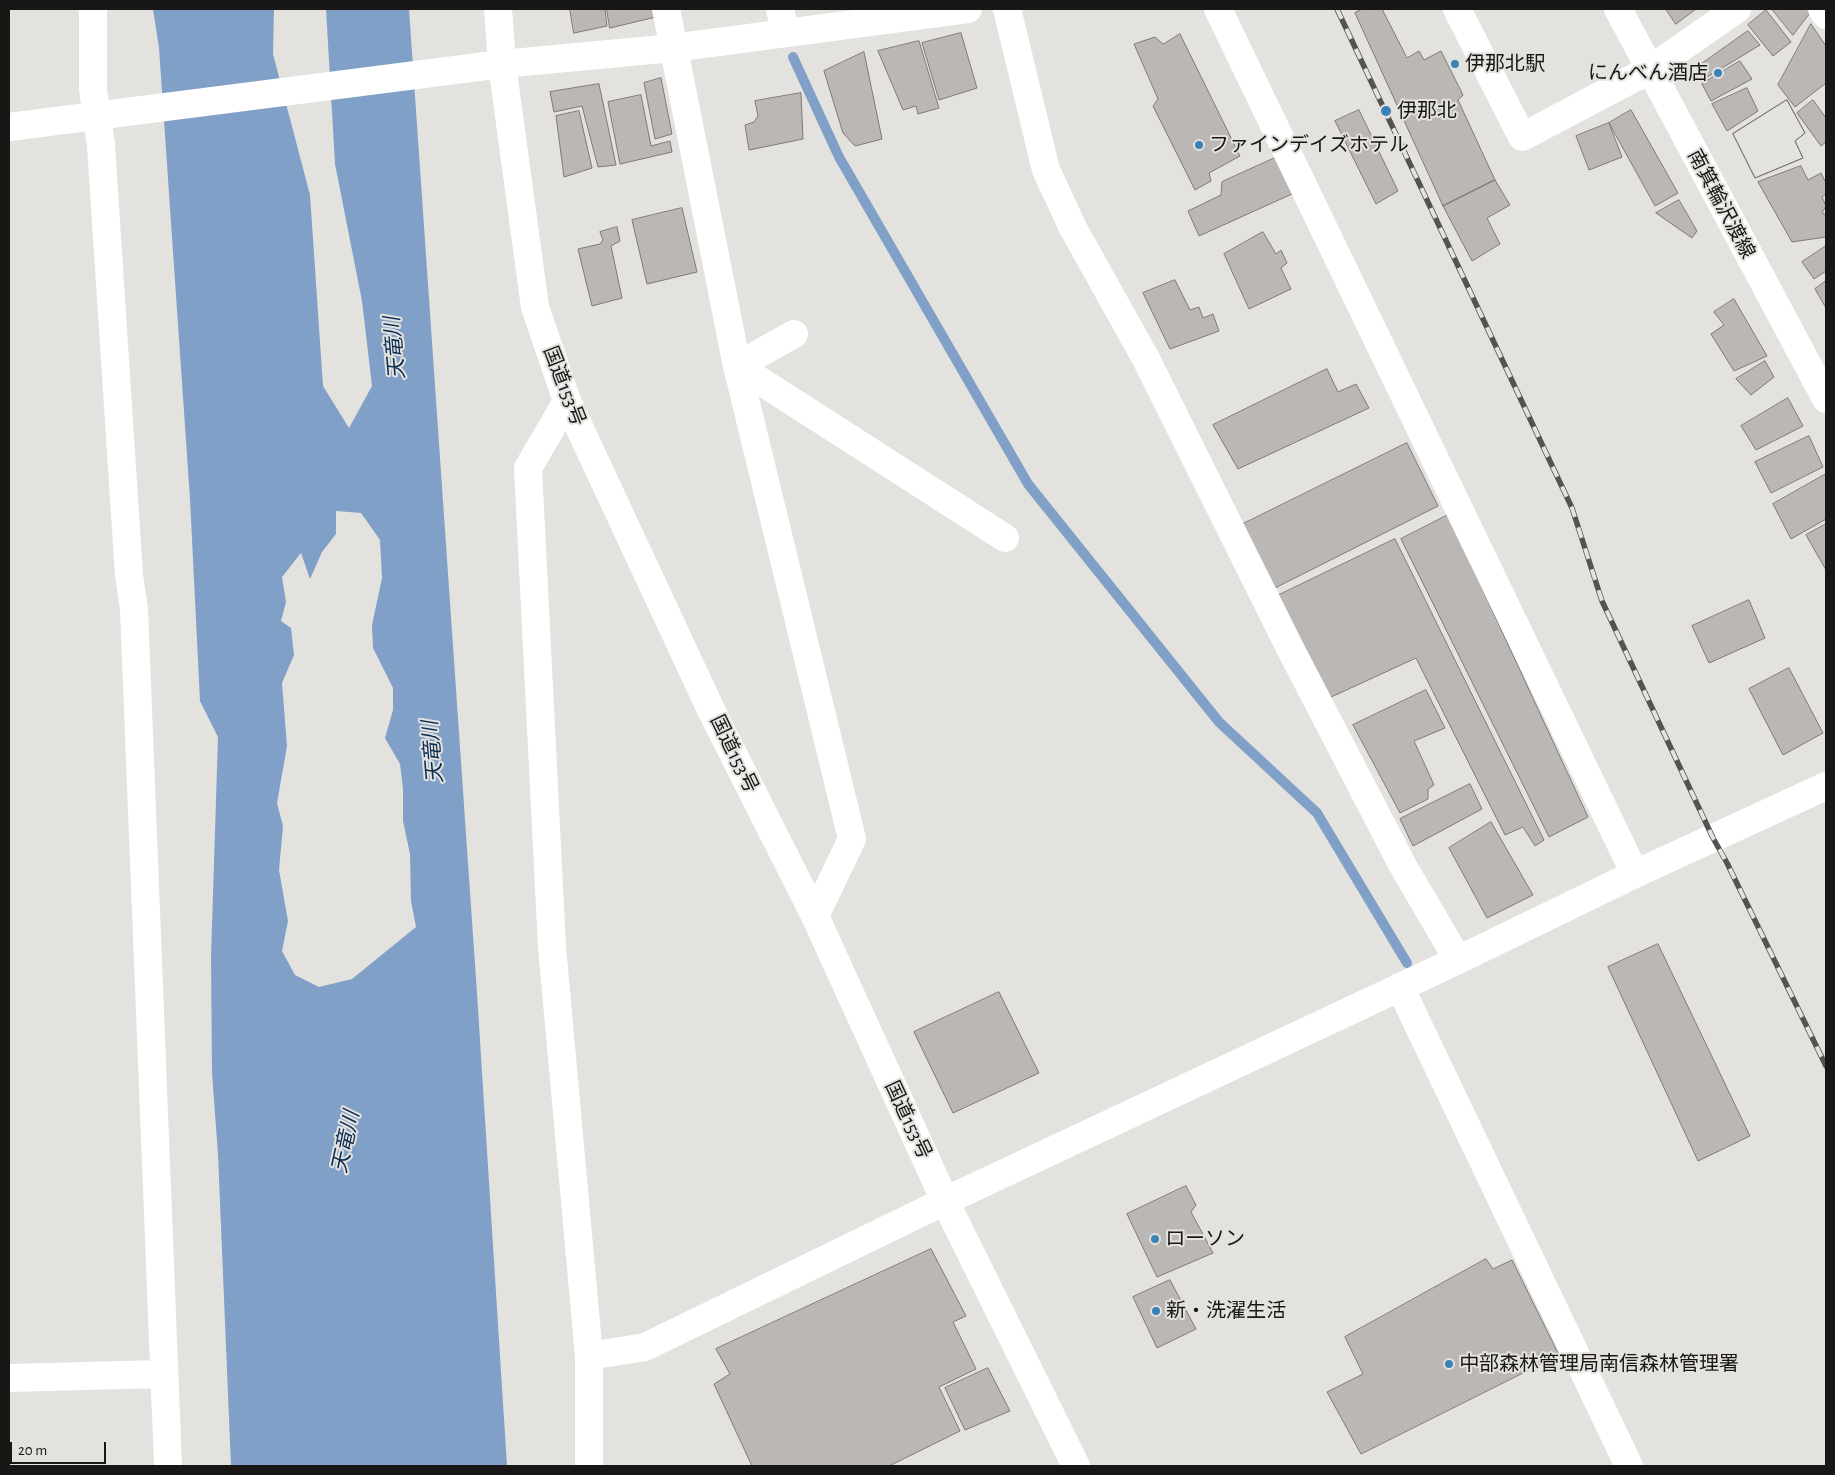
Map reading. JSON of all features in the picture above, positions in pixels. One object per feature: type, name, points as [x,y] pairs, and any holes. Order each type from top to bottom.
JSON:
[{"type":"main road","name":"国道153号","points":[[498,9],[502,64],[535,307],[567,401],[713,714],[814,916],[946,1201],[1076,1466]]},
{"type":"main road","points":[[666,9],[738,366],[852,839],[814,916]]},
{"type":"main road","points":[[9,127],[502,64],[673,48],[783,20],[968,9]]},
{"type":"main road","points":[[1008,9],[1046,170],[1061,203],[1146,359],[1290,648],[1403,866],[1458,960]]},
{"type":"main road","points":[[1218,9],[1635,874]]},
{"type":"main road","points":[[1457,9],[1522,137],[1649,70],[1737,9]]},
{"type":"main road","name":"南箕輪沢渡線","points":[[1618,9],[1826,399]]},
{"type":"main road","points":[[1822,9],[1826,15]]},
{"type":"main road","points":[[87,13],[93,90],[98,116],[129,576],[134,609],[168,1466]]},
{"type":"main road","points":[[738,366],[794,334]]},
{"type":"main road","points":[[738,366],[1005,538]]},
{"type":"main road","points":[[567,401],[528,468],[552,947],[589,1356],[589,1466]]},
{"type":"main road","points":[[589,1356],[645,1347],[946,1201],[1458,960],[1635,874],[1826,786]]},
{"type":"main road","points":[[1400,987],[1629,1466]]},
{"type":"main road","points":[[9,1378],[163,1374]]},
{"type":"water","name":"天竜川","points":[[153,9],[274,9],[273,54],[310,195],[323,386],[349,428],[372,386],[362,301],[335,164],[326,9],[409,9],[477,993],[507,1466],[231,1466],[218,1154],[212,1073],[211,957],[218,737],[200,701],[190,499],[159,48]],"holes":[[[336,511],[361,513],[380,540],[382,578],[372,625],[373,648],[393,688],[393,710],[385,738],[400,764],[403,789],[403,821],[410,854],[411,901],[416,927],[352,979],[319,987],[295,975],[282,951],[288,921],[279,870],[283,826],[277,803],[287,746],[282,683],[294,655],[291,628],[281,621],[286,602],[282,577],[301,553],[310,579],[322,552],[336,534]]]},
{"type":"building","points":[[570,9],[605,9],[607,26],[574,33]]},
{"type":"building","points":[[607,9],[658,9],[660,16],[610,28]]},
{"type":"building","points":[[1363,9],[1382,9],[1407,58],[1419,51],[1424,60],[1441,51],[1463,95],[1458,100],[1495,180],[1443,206],[1355,13]]},
{"type":"building","points":[[1666,9],[1696,9],[1676,24]]},
{"type":"building","points":[[1772,9],[1813,9],[1793,35]]},
{"type":"building","points":[[1766,10],[1791,42],[1773,56],[1748,25]]},
{"type":"building","points":[[1811,24],[1826,46],[1826,83],[1795,107],[1778,85]]},
{"type":"building","points":[[1748,31],[1760,45],[1704,79],[1700,65]]},
{"type":"building","points":[[961,33],[977,88],[939,100],[922,43]]},
{"type":"building","points":[[1180,34],[1240,156],[1209,173],[1211,181],[1195,190],[1153,106],[1158,99],[1134,44],[1155,37],[1163,44]]},
{"type":"building","points":[[919,41],[939,108],[918,114],[916,106],[903,110],[878,51]]},
{"type":"building","points":[[864,52],[882,139],[855,146],[843,133],[824,71]]},
{"type":"building","points":[[1740,61],[1752,79],[1711,101],[1702,84]]},
{"type":"building","points":[[661,78],[672,134],[655,139],[644,83]]},
{"type":"building","points":[[599,84],[616,165],[598,167],[582,106],[554,112],[550,92]]},
{"type":"building","points":[[1747,88],[1758,111],[1727,131],[1712,104]]},
{"type":"building","points":[[801,93],[803,139],[749,150],[745,125],[754,122],[758,116],[755,101]]},
{"type":"building","points":[[641,95],[651,146],[670,141],[672,152],[620,164],[608,102]]},
{"type":"building","points":[[1787,100],[1805,133],[1795,141],[1803,158],[1755,178],[1733,134]]},
{"type":"building","points":[[1787,100],[1805,133],[1795,141],[1803,158],[1755,178],[1733,134]]},
{"type":"building","points":[[1813,100],[1826,118],[1826,142],[1821,146],[1797,113]]},
{"type":"building","points":[[1359,110],[1398,191],[1376,204],[1335,121]]},
{"type":"building","points":[[1631,110],[1678,193],[1655,206],[1609,123]]},
{"type":"building","points":[[579,111],[592,168],[564,177],[556,116]]},
{"type":"building","points":[[1609,123],[1622,157],[1589,170],[1576,136]]},
{"type":"building","points":[[1277,157],[1292,194],[1199,236],[1188,211],[1221,195],[1222,182]]},
{"type":"building","points":[[1801,166],[1808,180],[1821,173],[1826,183],[1826,194],[1822,197],[1826,206],[1822,213],[1826,215],[1826,237],[1792,242],[1758,182]]},
{"type":"building","points":[[1495,180],[1510,205],[1487,218],[1500,244],[1472,261],[1443,206]]},
{"type":"building","points":[[1679,200],[1697,231],[1692,238],[1656,213]]},
{"type":"building","points":[[682,208],[697,272],[647,284],[632,220]]},
{"type":"building","points":[[617,227],[620,241],[611,246],[622,298],[592,306],[578,249],[600,244],[603,240],[600,232]]},
{"type":"building","points":[[1263,232],[1276,254],[1281,250],[1287,263],[1281,268],[1291,289],[1249,309],[1224,254]]},
{"type":"building","points":[[1826,246],[1826,271],[1814,279],[1802,262]]},
{"type":"building","points":[[1175,280],[1190,310],[1199,307],[1203,318],[1213,314],[1219,331],[1170,349],[1143,293]]},
{"type":"building","points":[[1826,281],[1826,308],[1815,289]]},
{"type":"building","points":[[1734,299],[1767,356],[1734,371],[1711,334],[1724,325],[1714,312]]},
{"type":"building","points":[[1765,361],[1774,377],[1751,395],[1736,379]]},
{"type":"building","points":[[1327,369],[1338,392],[1356,384],[1369,408],[1238,469],[1213,425]]},
{"type":"building","points":[[1788,398],[1803,426],[1756,450],[1741,426]]},
{"type":"building","points":[[1809,436],[1823,467],[1771,493],[1755,462]]},
{"type":"building","points":[[1407,443],[1438,506],[1271,590],[1239,526]]},
{"type":"building","points":[[1826,474],[1826,519],[1791,539],[1773,504]]},
{"type":"building","points":[[1448,515],[1588,817],[1549,837],[1401,539]]},
{"type":"building","points":[[1826,524],[1826,570],[1806,535]]},
{"type":"building","points":[[1395,539],[1544,840],[1535,846],[1523,827],[1505,835],[1416,658],[1329,698],[1275,597]]},
{"type":"building","points":[[1749,600],[1765,638],[1709,663],[1692,626]]},
{"type":"building","points":[[1789,668],[1823,733],[1783,755],[1749,689]]},
{"type":"building","points":[[1426,690],[1445,728],[1414,741],[1434,785],[1428,789],[1428,799],[1400,813],[1353,725]]},
{"type":"building","points":[[1470,784],[1482,809],[1413,846],[1400,819]]},
{"type":"building","points":[[1491,822],[1533,895],[1487,918],[1449,848]]},
{"type":"building","points":[[1658,944],[1750,1136],[1698,1161],[1608,967]]},
{"type":"building","points":[[999,992],[1039,1073],[953,1113],[914,1032]]},
{"type":"building","points":[[1186,1186],[1196,1205],[1191,1212],[1213,1253],[1157,1277],[1127,1214]]},
{"type":"building","points":[[931,1249],[966,1316],[953,1322],[976,1369],[939,1387],[960,1431],[889,1466],[752,1466],[714,1384],[730,1374],[716,1349]]},
{"type":"building","name":"中部森林管理局南信森林管理署","points":[[1486,1259],[1493,1269],[1512,1260],[1559,1355],[1361,1454],[1327,1392],[1363,1374],[1345,1337]]},
{"type":"building","points":[[1170,1280],[1196,1329],[1157,1348],[1133,1297]]},
{"type":"building","points":[[988,1368],[1010,1411],[965,1430],[945,1388]]},
{"type":"waterway","points":[[793,57],[839,157],[1028,484],[1219,722],[1317,813],[1407,963]]},
{"type":"railway","points":[[1337,9],[1572,508],[1602,601],[1713,838],[1826,1066]]},
{"type":"place","name":"伊那北駅","points":[[1455,64]]},
{"type":"place","name":"にんべん酒店","points":[[1718,73]]},
{"type":"place","name":"伊那北","points":[[1386,111]]},
{"type":"place","name":"ファインデイズホテル","points":[[1199,145]]},
{"type":"place","name":"ローソン","points":[[1155,1239]]},
{"type":"place","name":"新・洗濯生活","points":[[1156,1311]]},
{"type":"place","name":"中部森林管理局南信森林管理署","points":[[1449,1364]]}]
